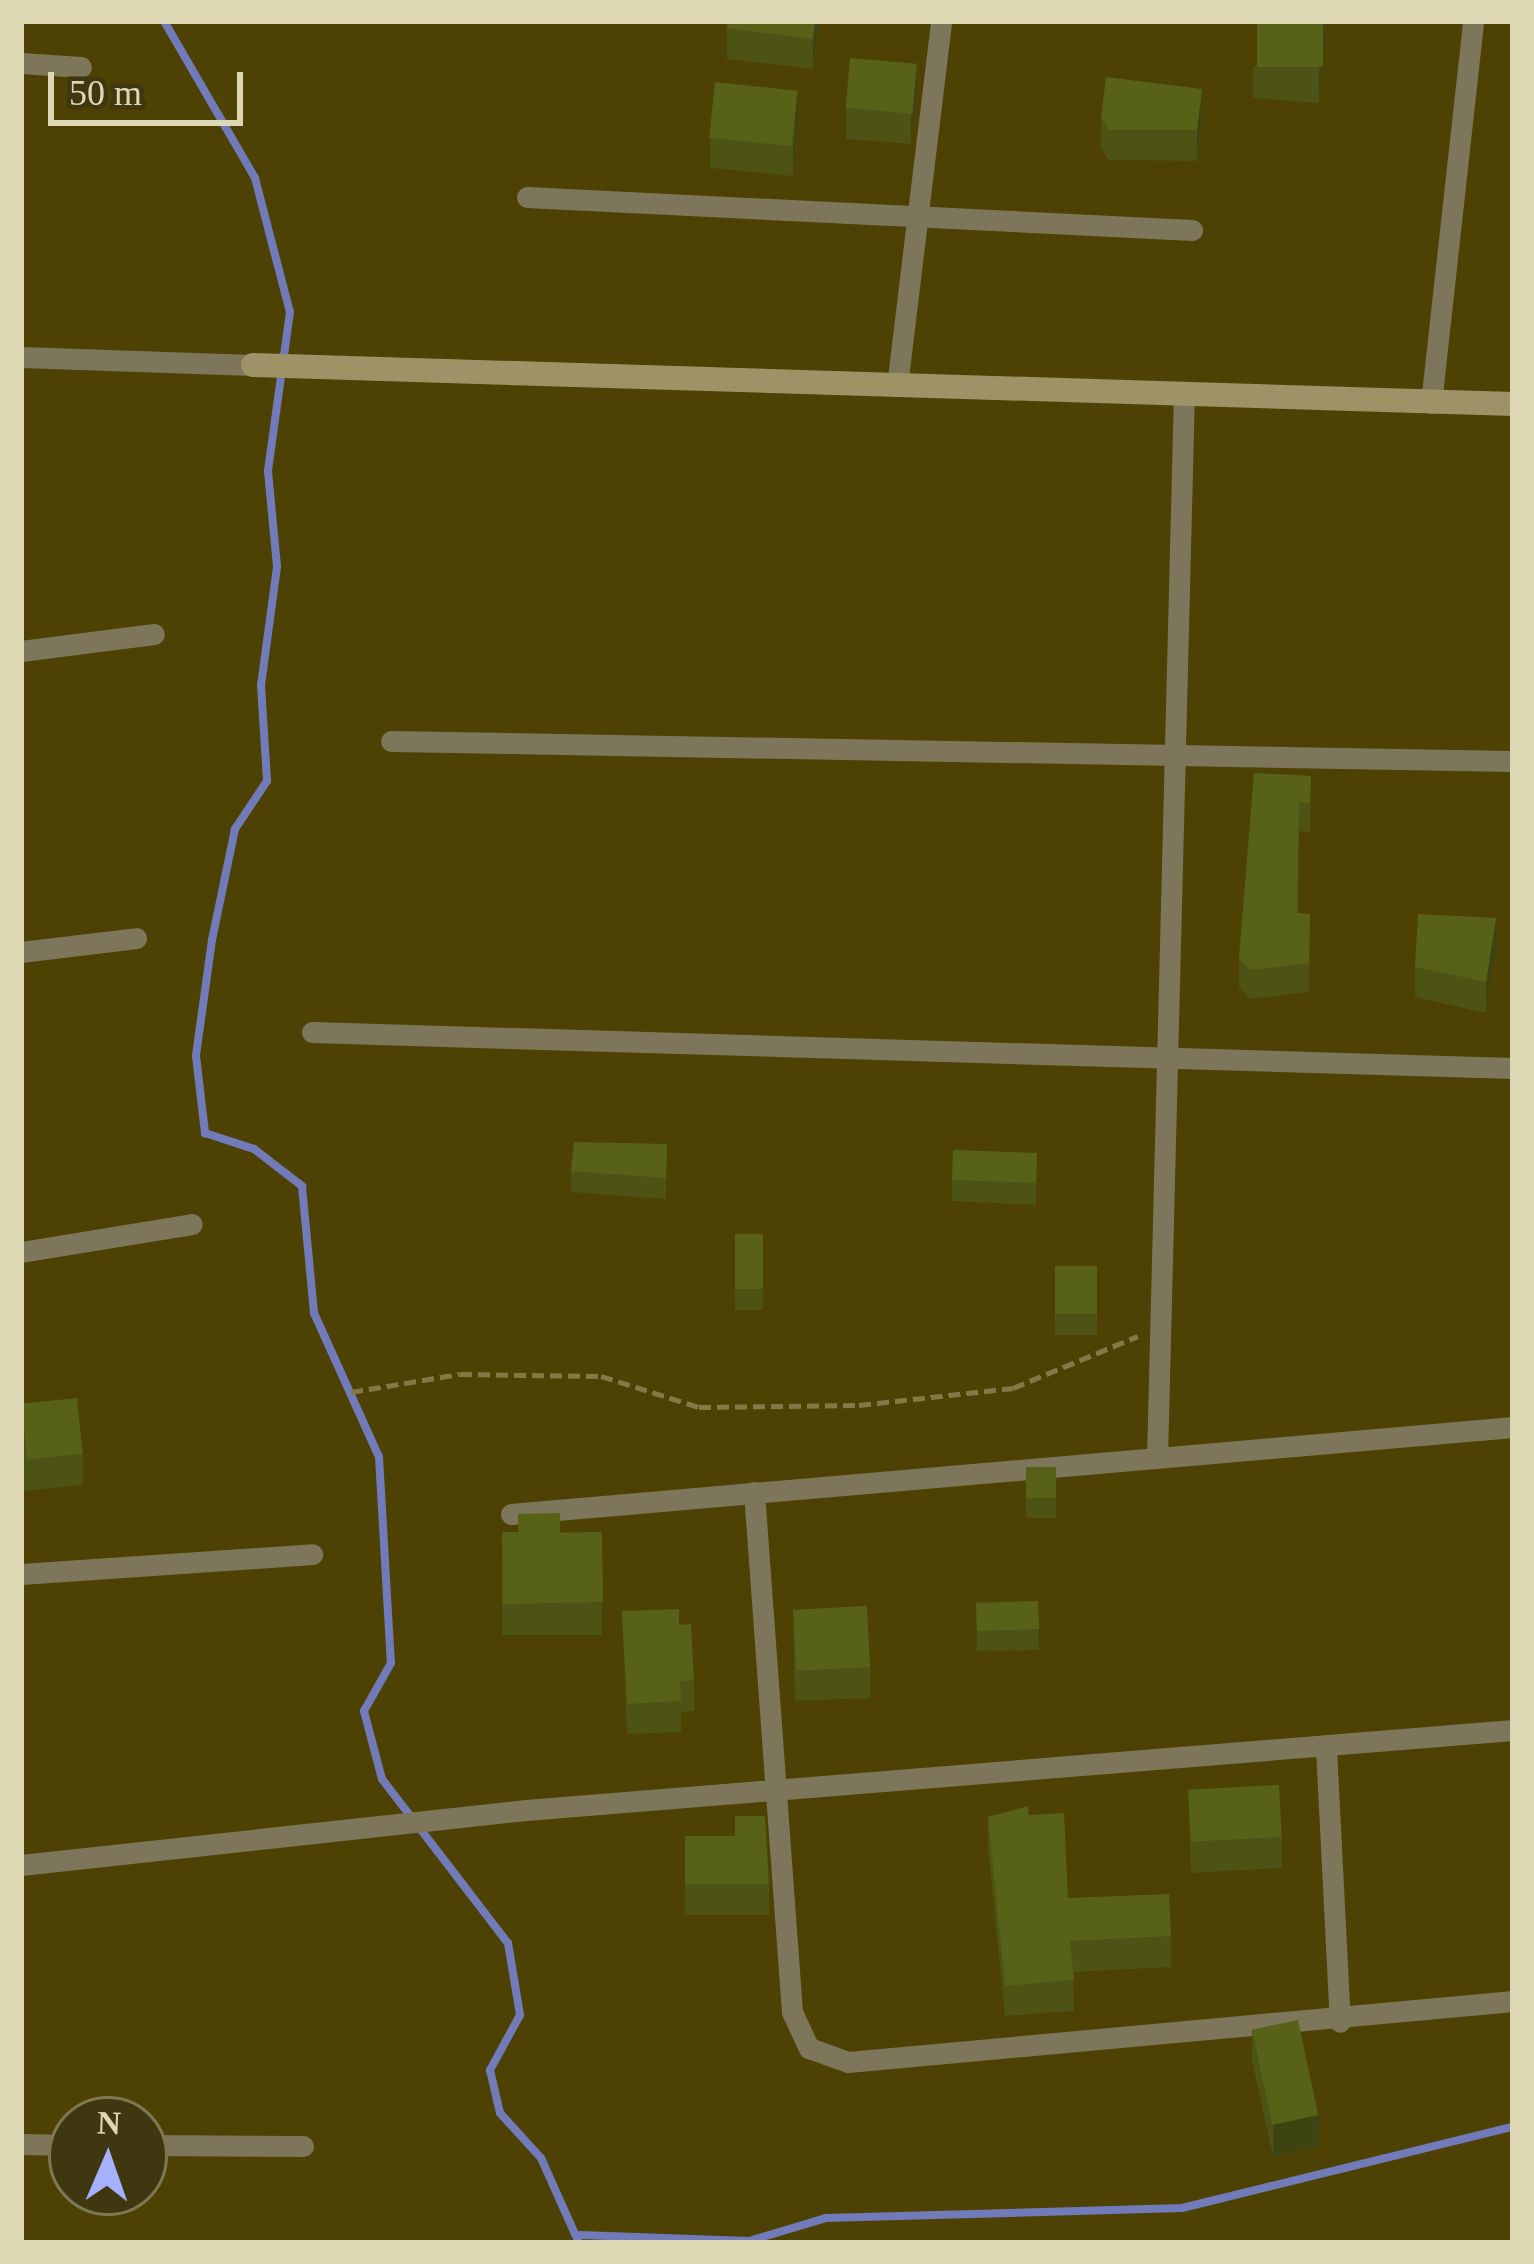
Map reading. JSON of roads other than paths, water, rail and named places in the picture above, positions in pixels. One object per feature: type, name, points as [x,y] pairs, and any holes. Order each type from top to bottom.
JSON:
[{"type":"street","points":[[897,386],[941,21]]},
{"type":"street","points":[[1431,403],[1473,21]]},
{"type":"street","points":[[21,63],[81,67]]},
{"type":"street","points":[[527,197],[918,211],[1192,230]]},
{"type":"street","points":[[21,356],[1513,404]]},
{"type":"street","points":[[1157,1458],[1184,395]]},
{"type":"street","points":[[21,651],[154,634]]},
{"type":"street","points":[[391,741],[1513,761]]},
{"type":"street","points":[[21,952],[136,938]]},
{"type":"street","points":[[312,1032],[1513,1068]]},
{"type":"street","points":[[21,1252],[192,1224]]},
{"type":"street","points":[[511,1514],[1513,1427]]},
{"type":"street","points":[[754,1492],[780,1794],[792,2012],[824,2056],[1340,2022],[1513,2000]]},
{"type":"street","points":[[21,1574],[312,1554]]},
{"type":"street","points":[[21,1865],[341,1838],[526,1810],[780,1794],[1513,1730]]},
{"type":"street","points":[[1327,1748],[1340,2022]]},
{"type":"street","points":[[168,2145],[303,2146]]},
{"type":"waterway","points":[[164,21],[255,178],[290,312],[268,471],[277,567],[261,685],[267,781],[235,829],[212,940],[196,1056],[205,1133],[254,1149],[302,1186],[314,1313],[379,1457],[391,1663],[364,1711],[382,1779],[508,1943],[520,2015],[490,2070],[500,2113],[541,2158],[579,2243]]},
{"type":"waterway","points":[[580,2235],[749,2241],[826,2218],[1182,2208],[1513,2127]]}]
